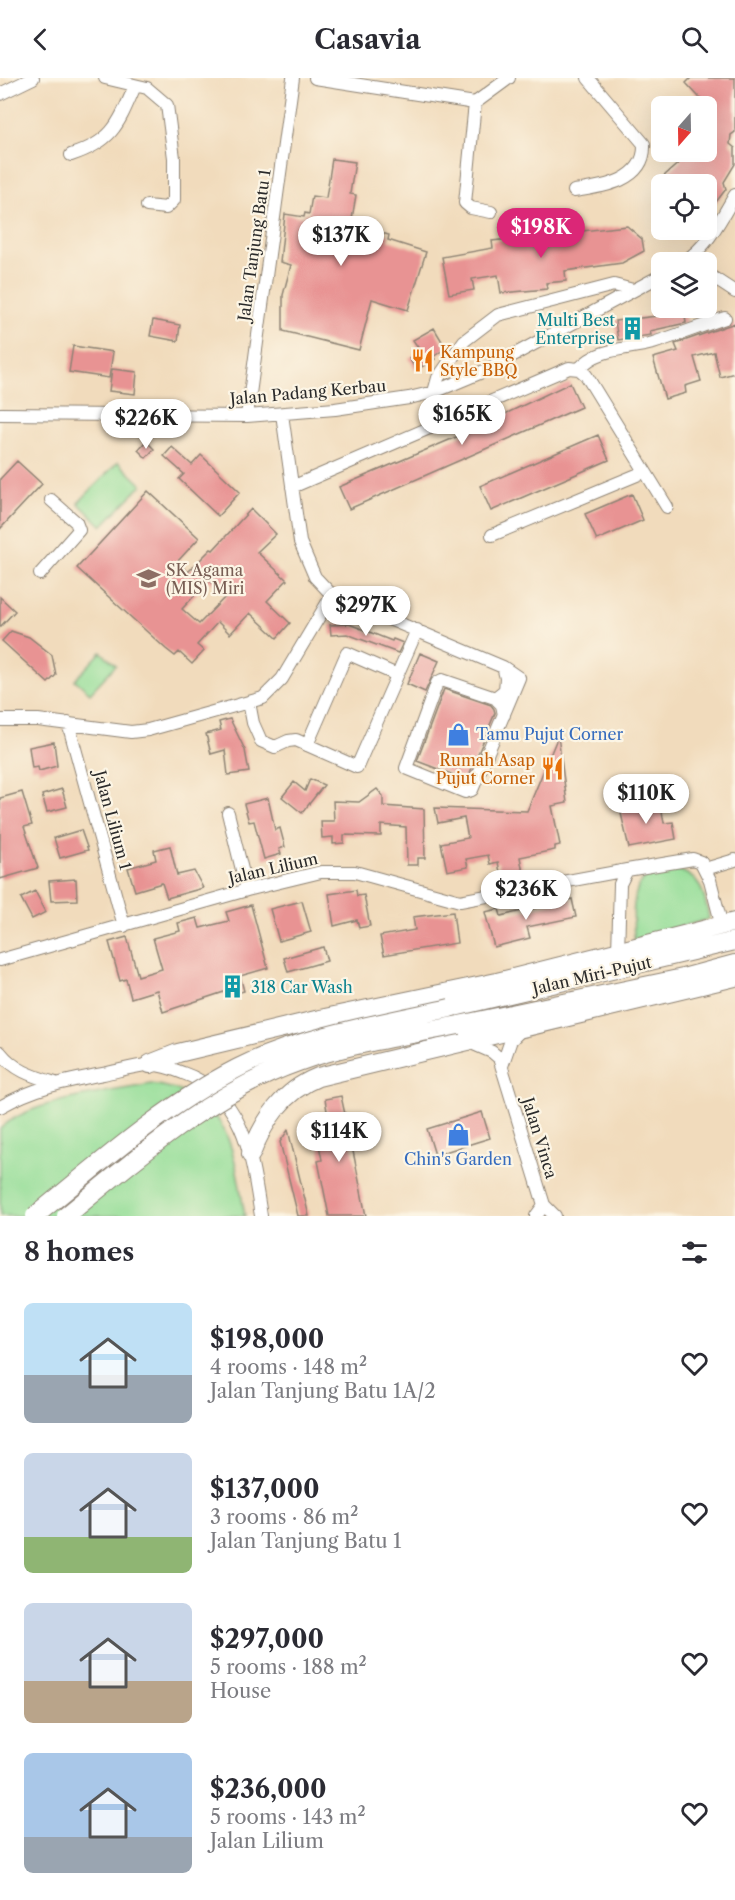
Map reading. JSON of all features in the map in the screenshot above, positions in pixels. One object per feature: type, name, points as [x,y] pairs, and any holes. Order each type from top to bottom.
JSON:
[{"type":"highway","points":[[150,1064],[178,1053],[497,982],[729,924]]},
{"type":"highway","name":"Jalan Miri-Pujut","points":[[35,1216],[147,1126],[240,1066],[320,1039],[735,941]]},
{"type":"highway","points":[[251,1154],[263,1124],[289,1094],[309,1081],[734,976]]},
{"type":"highway","name":"Jalan Miri-Pujut","points":[[66,1216],[151,1146],[237,1088],[298,1062],[343,1049],[683,978],[734,976]]},
{"type":"highway","points":[[288,1027],[283,1045],[290,1072],[309,1081]]},
{"type":"street","points":[[0,94],[33,78]]},
{"type":"street","points":[[105,78],[144,84],[167,105],[174,158],[174,200],[171,206],[166,208],[147,206]]},
{"type":"street","name":"Jalan Tanjung Batu 1","points":[[247,416],[293,78]]},
{"type":"street","points":[[315,78],[475,103],[509,78]]},
{"type":"street","points":[[574,191],[605,187],[632,173],[645,157],[644,144],[588,78]]},
{"type":"street","points":[[71,155],[94,148],[107,138],[144,84]]},
{"type":"street","points":[[475,103],[465,203],[471,208],[491,212]]},
{"type":"street","points":[[695,252],[711,235],[735,195]]},
{"type":"street","points":[[717,280],[735,292]]},
{"type":"street","name":"Jalan Padang Kerbau","points":[[0,414],[247,416],[375,404],[434,392],[482,372],[651,281]]},
{"type":"street","points":[[434,392],[438,378],[464,341],[498,315],[614,285],[633,291]]},
{"type":"street","points":[[579,369],[585,362],[604,352],[651,343],[725,318]]},
{"type":"street","points":[[292,487],[569,368],[579,369],[586,375],[667,507]]},
{"type":"street","points":[[282,414],[300,542],[306,561],[315,577],[332,595],[503,667],[519,678],[504,715],[472,790],[465,792],[406,768],[437,683],[448,680],[495,698],[502,705],[504,715]]},
{"type":"street","points":[[492,535],[644,472]]},
{"type":"street","points":[[40,574],[79,530],[76,522],[51,500]]},
{"type":"street","points":[[0,720],[68,723],[131,732],[263,698],[282,679],[332,595]]},
{"type":"street","points":[[249,702],[253,723],[261,741],[275,747],[296,740],[357,767],[417,630]]},
{"type":"street","points":[[307,745],[347,653],[397,675]]},
{"type":"street","points":[[495,698],[505,690],[506,678],[503,667]]},
{"type":"street","name":"Jalan Lilium 1","points":[[68,723],[124,927]]},
{"type":"street","points":[[228,813],[247,890]]},
{"type":"street","name":"Jalan Lilium","points":[[0,960],[124,927],[247,890],[321,872],[355,872],[459,901],[693,859],[701,862],[705,869]]},
{"type":"street","points":[[729,924],[705,869],[735,860]]},
{"type":"street","points":[[618,952],[620,884],[627,870]]},
{"type":"street","points":[[502,1066],[511,1040],[522,1029]]},
{"type":"street","points":[[469,1042],[492,1052],[502,1066]]},
{"type":"street","points":[[0,1052],[8,1061],[27,1074],[55,1083]]},
{"type":"street","points":[[0,1107],[19,1096],[55,1083],[150,1064],[190,1076],[214,1090],[236,1116],[251,1154],[261,1216]]},
{"type":"street","name":"Jalan Vinca","points":[[502,1066],[513,1110],[544,1205],[555,1216]]},
{"type":"street","points":[[536,1216],[544,1205]]},
{"type":"green space","points":[[118,462],[142,485],[102,526],[78,503]]},
{"type":"green space","points":[[101,652],[116,665],[90,693],[75,680]]},
{"type":"green space","points":[[674,869],[696,881],[706,901],[709,919],[634,940],[634,903],[641,883],[648,875],[659,870]]},
{"type":"green space","points":[[151,1084],[178,1090],[198,1100],[213,1113],[224,1129],[231,1148],[245,1216],[0,1216],[0,1129],[13,1119],[50,1104]]},
{"type":"building","points":[[691,78],[735,78],[735,132],[731,135],[730,144],[735,148],[735,164],[724,182],[726,189],[717,201],[717,174],[666,174],[680,162],[717,162],[717,96],[698,96],[686,83]]},
{"type":"building","points":[[332,159],[355,162],[350,194],[356,195],[351,225],[389,235],[388,240],[426,252],[408,310],[372,299],[359,350],[283,331],[283,295],[291,265],[280,262],[285,214],[304,217],[305,213],[309,214],[312,196],[326,198]]},
{"type":"building","points":[[627,226],[642,239],[644,251],[622,263],[565,271],[566,281],[546,283],[547,289],[501,293],[498,275],[472,279],[474,290],[449,294],[442,257],[493,248],[492,241]]},
{"type":"building","name":"Multi Best Enterprise","points":[[651,317],[685,318],[686,323],[650,331],[651,335],[618,340],[615,321]]},
{"type":"building","points":[[153,320],[180,325],[178,341],[150,336]]},
{"type":"building","points":[[735,323],[735,373],[720,377],[714,352],[694,357],[701,381],[685,386],[686,393],[665,399],[653,358],[678,351],[675,344]]},
{"type":"building","points":[[434,328],[446,348],[433,357],[435,359],[416,370],[409,358],[421,352],[413,340]]},
{"type":"building","points":[[73,346],[113,352],[109,378],[69,372]]},
{"type":"building","points":[[112,369],[137,372],[135,394],[109,391]]},
{"type":"building","points":[[570,383],[581,407],[349,509],[339,487],[461,435]]},
{"type":"building","points":[[598,435],[609,460],[491,511],[480,486]]},
{"type":"building","points":[[146,441],[154,449],[146,458],[138,450]]},
{"type":"building","points":[[172,447],[192,465],[201,455],[240,492],[218,516],[179,479],[184,474],[164,456]]},
{"type":"building","points":[[17,461],[42,484],[0,529],[0,479]]},
{"type":"building","points":[[148,491],[199,538],[177,562],[188,572],[211,549],[213,550],[251,509],[276,534],[257,552],[287,580],[267,601],[290,623],[277,638],[250,613],[230,634],[218,622],[197,645],[204,651],[192,664],[179,652],[175,656],[166,649],[77,568]],"holes":[[[209,580],[227,595],[199,624],[182,609]]]},
{"type":"building","points":[[632,494],[643,520],[597,540],[585,514]]},
{"type":"building","points":[[0,597],[15,611],[0,627]]},
{"type":"building","points":[[349,624],[403,643],[398,653],[347,634],[331,635],[330,625]]},
{"type":"building","points":[[11,631],[29,637],[52,655],[56,675],[48,683],[2,641]]},
{"type":"building","points":[[420,653],[439,661],[425,692],[407,684]]},
{"type":"building","name":"Tamu Pujut Corner","points":[[444,689],[491,705],[494,709],[495,713],[467,780],[417,761]]},
{"type":"building","points":[[230,719],[245,750],[249,772],[228,775],[225,750],[211,754],[206,734],[221,730],[219,722]]},
{"type":"building","points":[[558,736],[567,803],[552,806],[560,845],[555,846],[555,850],[520,857],[523,873],[501,878],[498,862],[490,864],[488,855],[466,859],[468,867],[447,871],[441,843],[468,838],[464,818],[438,823],[435,808],[527,811]]},
{"type":"building","points":[[54,742],[57,766],[39,771],[38,767],[32,768],[29,747]]},
{"type":"building","points":[[310,779],[324,785],[302,813],[282,797],[294,782],[305,791]]},
{"type":"building","points":[[62,789],[67,807],[47,812],[42,795]]},
{"type":"building","points":[[377,789],[383,796],[383,806],[424,809],[425,858],[418,858],[418,865],[407,865],[406,827],[381,825],[381,836],[344,835],[344,843],[333,844],[333,837],[322,838],[321,821],[334,821],[333,801],[359,802]]},
{"type":"building","points":[[22,792],[32,825],[24,827],[38,868],[0,879],[0,798]]},
{"type":"building","points":[[268,798],[275,830],[280,828],[285,847],[279,849],[281,854],[264,859],[254,821],[249,822],[244,804]]},
{"type":"building","points":[[660,802],[664,823],[673,822],[676,839],[629,848],[620,809]]},
{"type":"building","points":[[81,830],[88,850],[60,858],[54,838]]},
{"type":"building","points":[[170,846],[177,875],[194,871],[203,888],[167,898],[162,883],[135,891],[128,868],[156,860],[154,850]]},
{"type":"building","points":[[76,879],[77,900],[51,901],[49,881]]},
{"type":"building","points":[[356,890],[357,896],[364,895],[370,926],[359,928],[357,920],[334,926],[329,894]]},
{"type":"building","points":[[35,891],[46,912],[32,919],[21,898]]},
{"type":"building","points":[[572,899],[576,917],[527,927],[530,938],[494,947],[485,912],[499,909],[501,916]]},
{"type":"building","points":[[302,901],[311,932],[279,941],[270,909]]},
{"type":"building","points":[[251,905],[268,968],[240,976],[244,991],[226,996],[224,992],[163,1012],[157,990],[131,998],[126,979],[120,981],[109,942],[127,937],[138,976],[162,969],[153,938],[180,931],[178,923],[197,918],[200,928],[229,921],[226,912]]},
{"type":"building","points":[[453,912],[457,943],[384,955],[380,936],[415,930],[413,917]]},
{"type":"building","points":[[323,947],[327,961],[288,972],[284,958]]},
{"type":"building","points":[[341,1096],[366,1216],[329,1216],[318,1161],[322,1160],[314,1120],[328,1117],[325,1099]]},
{"type":"building","name":"Chin's Garden","points":[[482,1112],[490,1138],[435,1155],[427,1129]]},
{"type":"building","points":[[288,1130],[309,1216],[298,1216],[280,1142]]},
{"type":"place","name":"Multi Best Enterprise","points":[[633,329]]},
{"type":"place","name":"Kampung Style BBQ","points":[[422,361]]},
{"type":"place","name":"SK Agama (MIS) Miri","points":[[148,579]]},
{"type":"place","name":"Tamu Pujut Corner","points":[[458,734]]},
{"type":"place","name":"Rumah Asap Pujut Corner","points":[[553,769]]},
{"type":"place","name":"318 Car Wash","points":[[233,987]]},
{"type":"place","name":"Chin's Garden","points":[[458,1134]]}]
